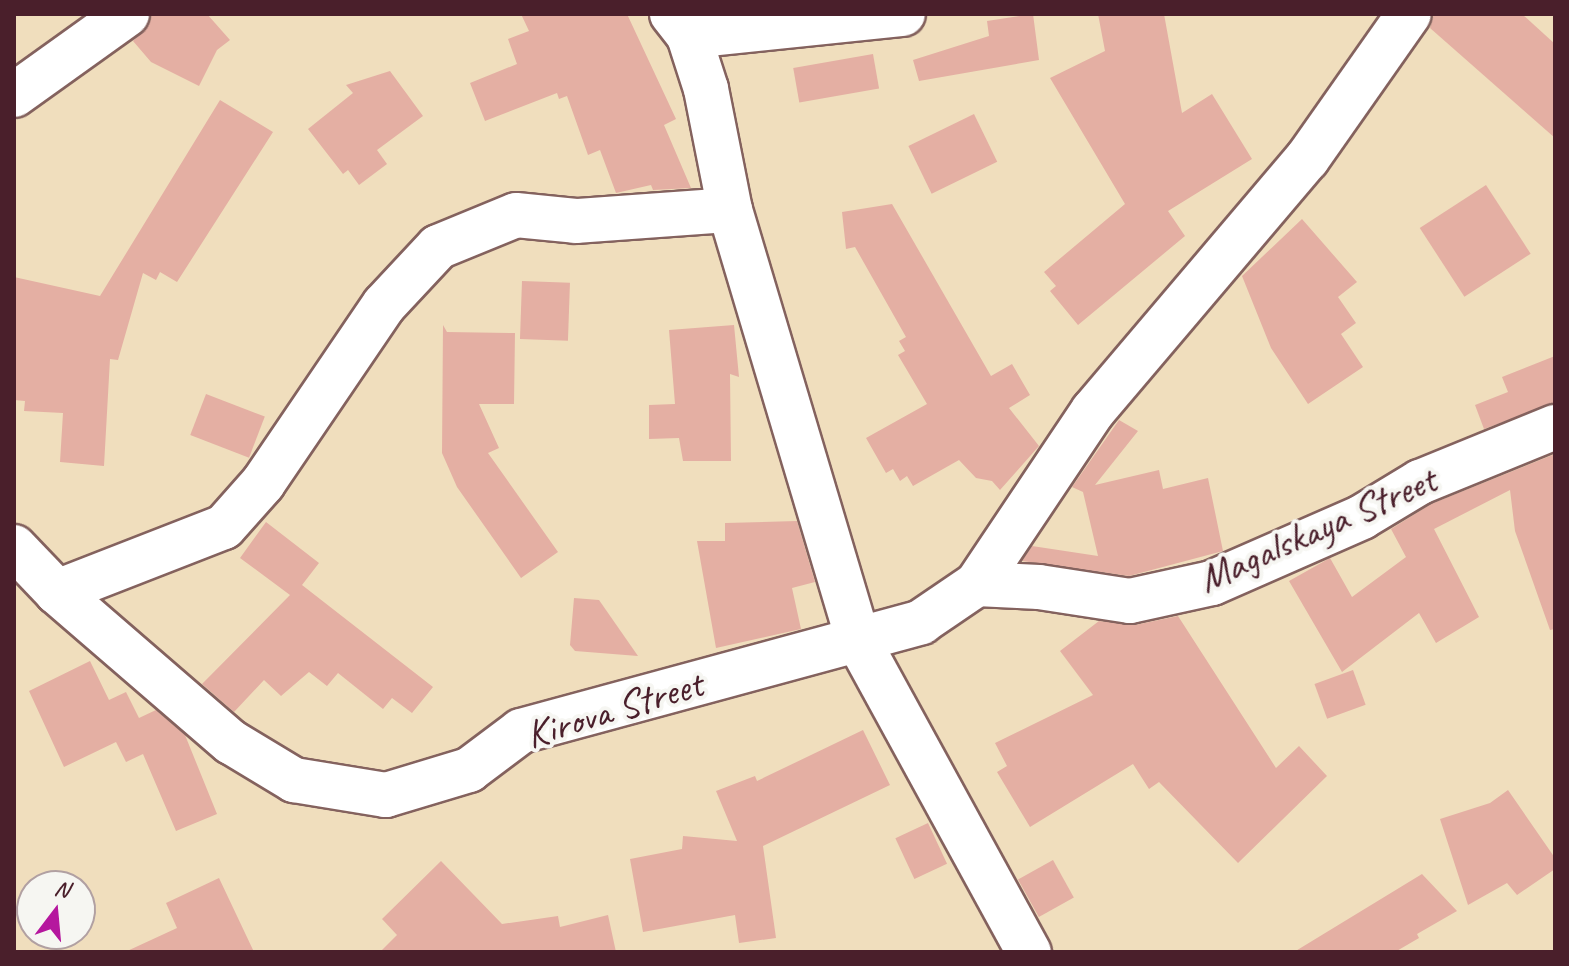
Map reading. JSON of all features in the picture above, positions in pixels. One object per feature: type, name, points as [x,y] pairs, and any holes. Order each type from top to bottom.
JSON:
[{"type":"street","points":[[14,95],[127,14]]},
{"type":"street","points":[[903,14],[681,25],[706,89],[730,210],[859,642],[1029,952]]},
{"type":"street","points":[[977,584],[1093,411],[1307,159],[1409,14]]},
{"type":"street","points":[[57,592],[224,527],[263,483],[384,305],[438,247],[516,215],[576,221],[730,210]]},
{"type":"street","name":"Magalskaya Street","points":[[977,584],[1039,587],[1130,601],[1212,583],[1362,517],[1420,482],[1555,427]]},
{"type":"street","name":"Kirova Street","points":[[14,547],[57,592],[231,742],[294,780],[386,795],[469,770],[521,731],[859,642],[921,622],[977,584]]},
{"type":"building","points":[[152,14],[207,14],[230,40],[217,50],[199,86],[151,62],[133,41],[149,25]]},
{"type":"building","points":[[521,14],[627,14],[676,119],[664,125],[691,188],[653,190],[651,185],[616,193],[600,150],[588,155],[567,96],[559,99],[557,93],[485,121],[470,83],[517,64],[508,39],[529,31]]},
{"type":"building","points":[[1033,14],[1039,60],[919,81],[913,60],[989,36],[987,21]]},
{"type":"building","points":[[1098,14],[1164,14],[1182,113],[1212,94],[1252,159],[1168,211],[1185,236],[1078,325],[1050,291],[1056,286],[1044,272],[1125,204],[1050,78],[1105,51]]},
{"type":"building","points":[[1434,14],[1522,14],[1555,44],[1555,138],[1430,28]]},
{"type":"building","points":[[873,54],[879,88],[799,103],[793,68]]},
{"type":"building","points":[[390,71],[423,116],[377,150],[387,164],[359,185],[348,170],[343,174],[308,129],[353,93],[346,85]]},
{"type":"building","points":[[220,100],[273,132],[177,282],[160,272],[156,280],[143,273],[118,360],[110,359],[104,466],[60,462],[63,413],[24,411],[25,401],[14,400],[14,277],[100,296]]},
{"type":"building","points":[[974,114],[997,162],[932,194],[908,146]]},
{"type":"building","points":[[1486,185],[1531,254],[1464,297],[1420,228]]},
{"type":"building","points":[[892,204],[991,376],[1012,364],[1030,395],[1009,408],[1039,446],[1000,490],[992,481],[976,478],[959,460],[913,486],[907,476],[900,481],[893,469],[886,473],[866,438],[927,404],[898,355],[905,351],[899,341],[906,337],[855,247],[846,249],[842,212]]},
{"type":"building","points":[[1302,219],[1357,282],[1338,297],[1356,323],[1341,334],[1363,367],[1308,404],[1271,348],[1242,276]]},
{"type":"building","points":[[522,281],[570,283],[568,341],[520,339]]},
{"type":"building","points":[[443,325],[447,332],[515,333],[514,404],[479,404],[499,448],[488,453],[558,552],[521,578],[457,487],[442,453]]},
{"type":"building","points":[[734,325],[739,377],[730,374],[731,461],[683,461],[679,438],[649,439],[649,405],[675,404],[669,330]]},
{"type":"building","points":[[1555,356],[1555,403],[1484,429],[1475,405],[1508,392],[1502,377]]},
{"type":"building","points":[[206,394],[265,417],[249,458],[190,435]]},
{"type":"building","points":[[1119,420],[1138,431],[1095,485],[1159,470],[1163,489],[1208,478],[1223,551],[1129,576],[1022,561],[1032,546],[1098,556],[1083,492],[1072,487]]},
{"type":"building","points":[[1555,454],[1555,629],[1550,630],[1515,531],[1510,490],[1434,529],[1479,617],[1436,643],[1419,613],[1342,672],[1289,581],[1330,558],[1352,597],[1406,557],[1391,529],[1431,504]]},
{"type":"building","points":[[797,521],[815,582],[792,588],[801,629],[716,648],[697,541],[725,541],[725,523]]},
{"type":"building","points":[[266,522],[319,563],[302,585],[433,687],[412,713],[392,698],[383,709],[338,673],[327,686],[309,672],[281,696],[264,680],[234,712],[202,684],[290,595],[240,558]]},
{"type":"building","points":[[574,598],[599,600],[638,656],[575,651],[570,645]]},
{"type":"building","points":[[1178,616],[1276,768],[1299,746],[1327,776],[1238,863],[1159,782],[1149,789],[1133,764],[1030,827],[997,772],[1007,766],[995,743],[1093,695],[1060,651],[1099,621],[1135,625]]},
{"type":"building","points":[[90,661],[109,700],[126,692],[139,718],[156,710],[185,735],[217,814],[176,831],[143,754],[126,762],[116,742],[64,767],[29,691]]},
{"type":"building","points":[[1353,670],[1366,705],[1327,719],[1314,684]]},
{"type":"building","points":[[863,730],[890,785],[763,846],[776,938],[739,943],[735,915],[643,932],[630,859],[682,849],[683,836],[737,841],[716,791],[755,776],[757,781]]},
{"type":"building","points":[[1508,790],[1555,858],[1555,869],[1517,895],[1507,883],[1468,905],[1440,819],[1490,803]]},
{"type":"building","points":[[928,823],[947,864],[914,879],[895,838]]},
{"type":"building","points":[[1053,860],[1074,898],[1039,917],[1018,879]]},
{"type":"building","points":[[441,861],[502,924],[558,916],[560,927],[608,915],[616,952],[380,952],[397,935],[382,919]]},
{"type":"building","points":[[1422,874],[1457,911],[1417,934],[1419,938],[1395,952],[1294,952]]},
{"type":"building","points":[[219,878],[254,952],[125,952],[177,928],[166,903]]}]
